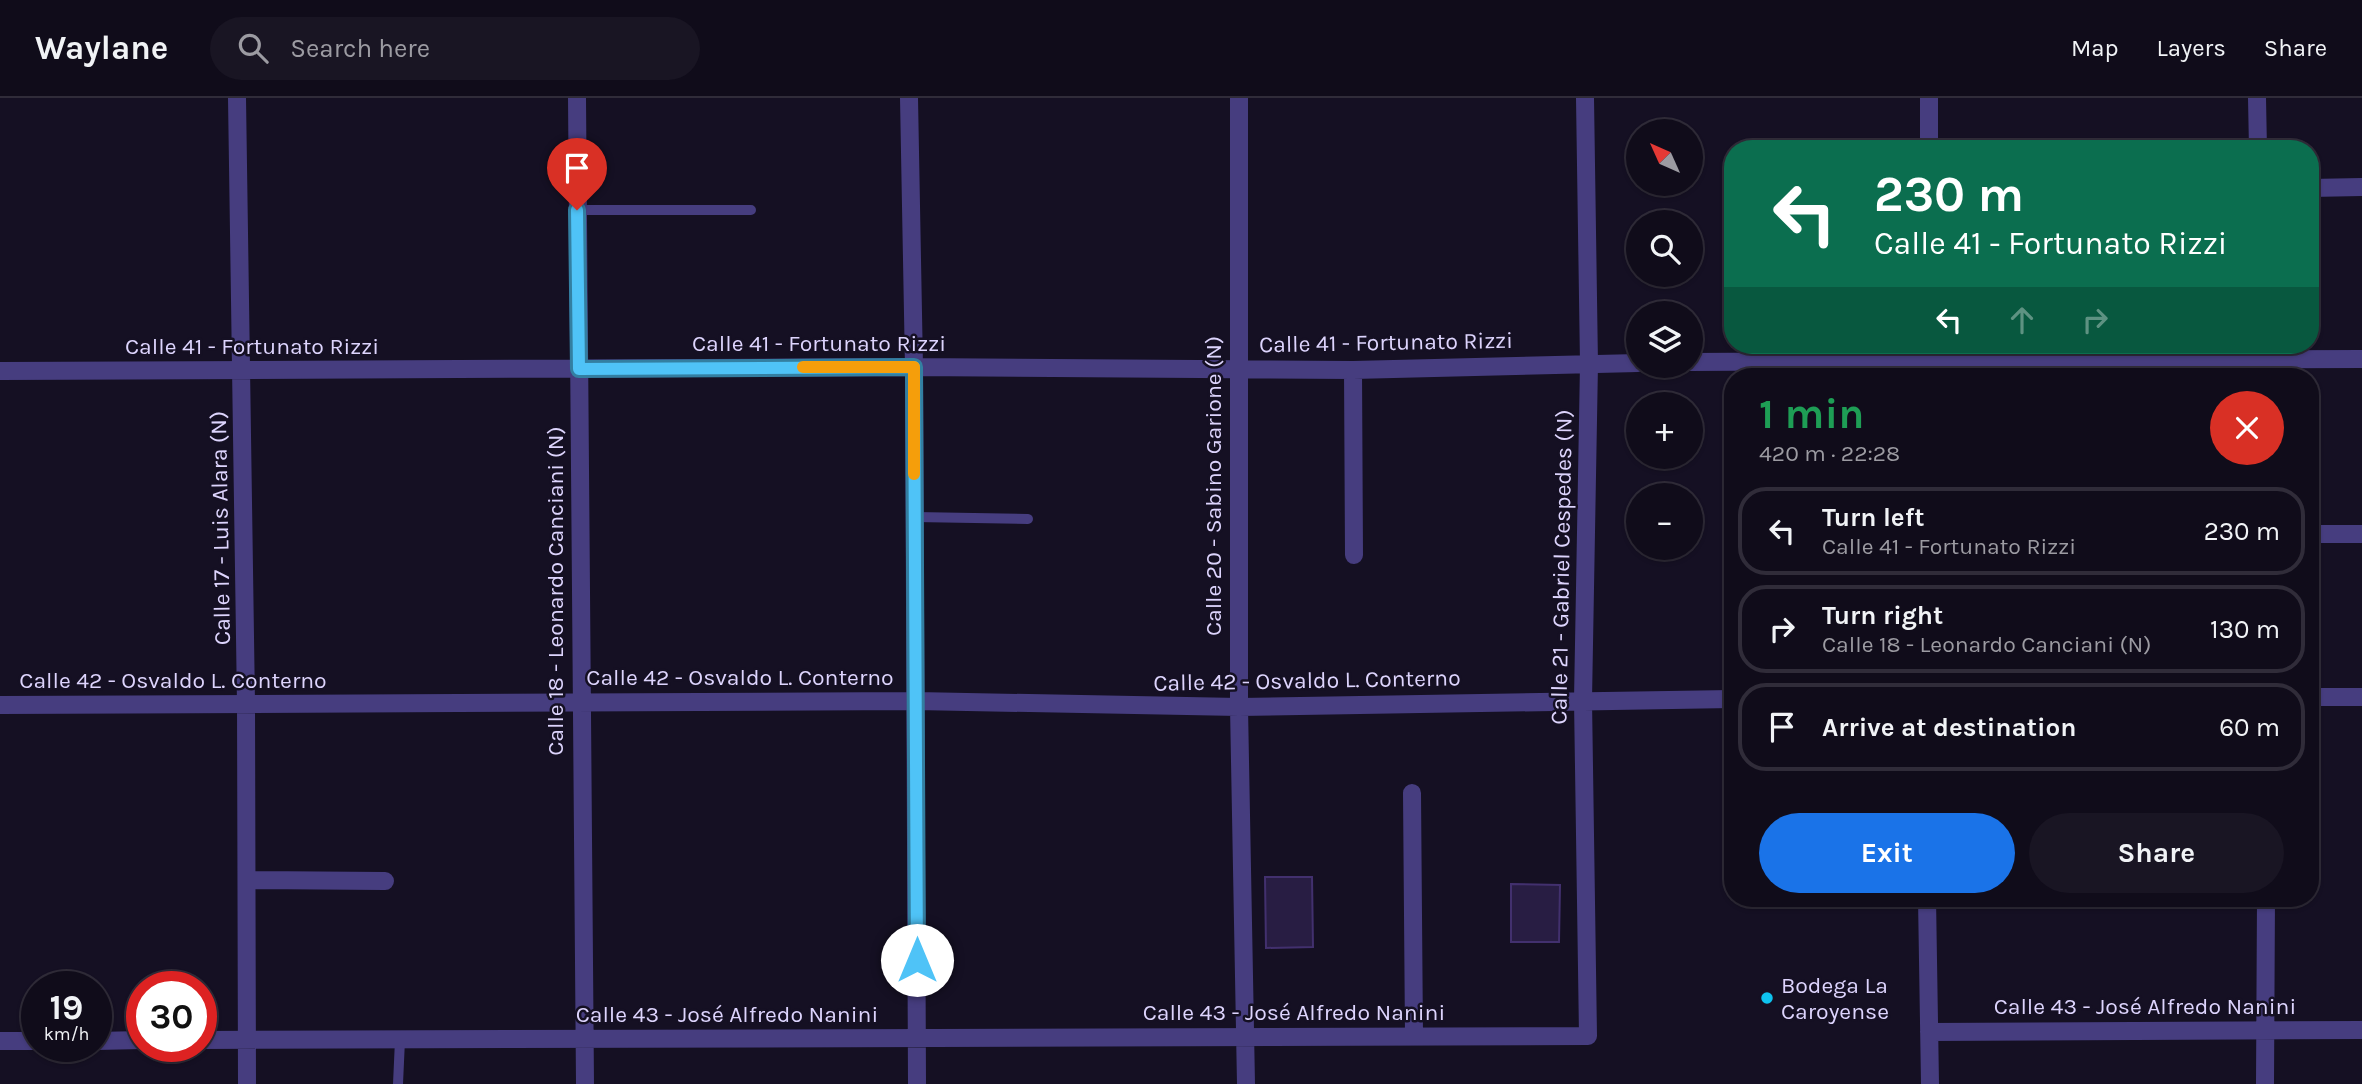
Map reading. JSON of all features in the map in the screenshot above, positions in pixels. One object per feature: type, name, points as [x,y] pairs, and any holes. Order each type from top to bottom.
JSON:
[{"type":"street","name":"Calle 17 - Luis Alara (N)","points":[[237,98],[243,370],[247,1084]]},
{"type":"street","name":"Calle 18 - Leonardo Canciani (N)","points":[[576,98],[585,1084]]},
{"type":"street","points":[[909,98],[914,367],[917,1084]]},
{"type":"street","name":"Calle 20 - Sabino Garione (N)","points":[[1239,98],[1239,707],[1246,1084]]},
{"type":"street","name":"Calle 21 - Gabriel Cespedes (N)","points":[[1585,98],[1588,364],[1583,700],[1588,1036]]},
{"type":"street","points":[[1929,98],[1929,140]]},
{"type":"street","points":[[2257,98],[2258,140]]},
{"type":"street","points":[[2319,188],[2362,187]]},
{"type":"street","points":[[1703,362],[2362,359]]},
{"type":"street","name":"Calle 41 - Fortunato Rizzi","points":[[0,371],[914,367],[1353,370],[1626,363]]},
{"type":"street","points":[[1353,370],[1354,555]]},
{"type":"street","points":[[2319,534],[2362,534]]},
{"type":"street","points":[[2319,697],[2362,697]]},
{"type":"street","name":"Calle 42 - Osvaldo L. Conterno","points":[[0,705],[916,701],[1239,707],[1724,699]]},
{"type":"street","points":[[1412,793],[1415,1036]]},
{"type":"street","points":[[247,880],[385,881]]},
{"type":"street","points":[[1927,907],[1930,1084]]},
{"type":"street","points":[[2265,1084],[2266,907]]},
{"type":"street","name":"Calle 43 - José Alfredo Nanini","points":[[1929,1032],[2362,1030]]},
{"type":"street","name":"Calle 43 - José Alfredo Nanini","points":[[217,1040],[1588,1036]]},
{"type":"street","points":[[0,1041],[21,1041]]},
{"type":"lane","points":[[577,210],[751,210]]},
{"type":"lane","points":[[915,517],[1028,519]]},
{"type":"lane","points":[[398,1084],[400,1040]]},
{"type":"building","points":[[1265,877],[1312,877],[1313,947],[1266,948]]},
{"type":"building","points":[[1511,884],[1560,885],[1559,942],[1511,942]]},
{"type":"slow traffic","points":[[803,367],[914,367],[914,474]]},
{"type":"place","name":"Bodega La Caroyense","points":[[1767,998]]},
{"type":"route","points":[[577,210],[579,369],[914,367],[917,960]]}]
